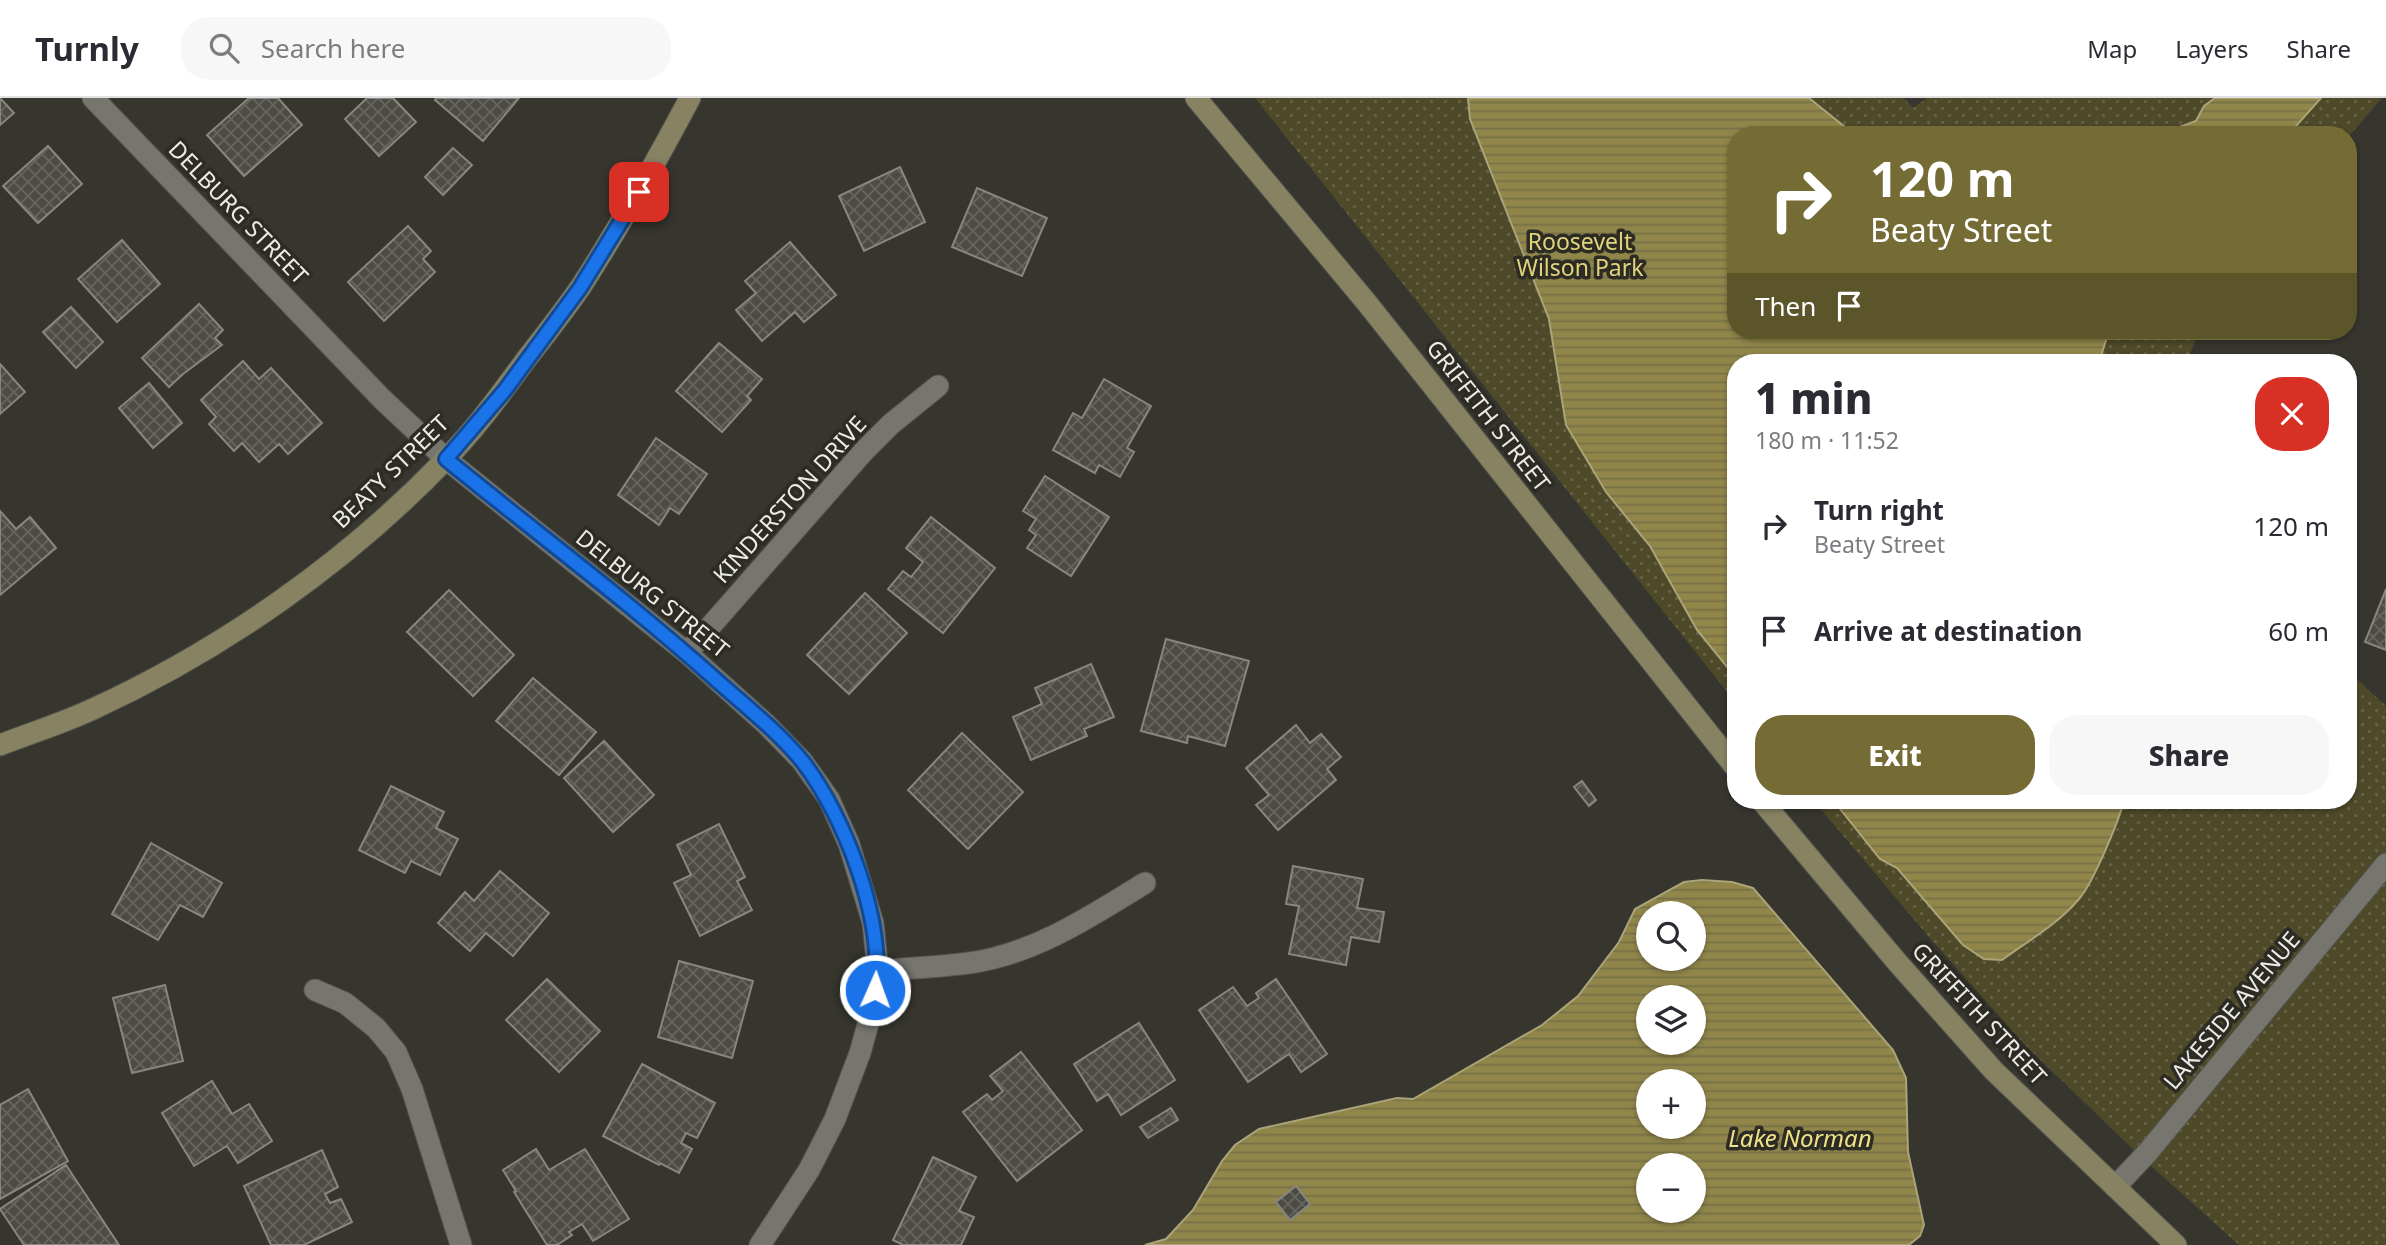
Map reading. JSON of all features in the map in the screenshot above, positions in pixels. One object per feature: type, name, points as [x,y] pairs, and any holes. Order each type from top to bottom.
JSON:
[{"type":"main road","name":"BEATY STREET","points":[[0,745],[146,683],[285,597],[369,532],[446,459],[505,390],[580,288],[639,192],[690,98]]},
{"type":"main road","name":"GRIFFITH STREET","points":[[1196,98],[1367,303],[1727,757]]},
{"type":"main road","name":"GRIFFITH STREET","points":[[1769,809],[1897,962],[1994,1071],[2176,1245]]},
{"type":"street","name":"DELBURG STREET","points":[[93,98],[382,399],[446,459],[687,653],[767,725],[802,761],[829,799],[849,844],[873,923],[878,971],[872,1010],[835,1119],[809,1170],[760,1245]]},
{"type":"street","name":"KINDERSTON DRIVE","points":[[687,653],[864,451],[891,424],[938,386]]},
{"type":"street","name":"LAKESIDE AVENUE","points":[[2115,1187],[2148,1152],[2386,864]]},
{"type":"street","points":[[878,971],[971,963],[1015,952],[1092,916],[1144,883]]},
{"type":"street","points":[[315,990],[345,1003],[376,1028],[396,1052],[412,1089],[461,1245]]},
{"type":"green space","name":"Roosevelt Wilson Park","points":[[1255,98],[1904,98],[1913,108],[1927,98],[2382,98],[2357,127],[1727,126],[1727,340],[2196,340],[2190,354],[1727,354],[1727,692]]},
{"type":"green space","points":[[2357,679],[2386,706],[2386,1245],[2239,1245],[2142,1158],[2024,1044],[1821,809],[2357,809]]},
{"type":"water","points":[[1468,98],[1809,98],[1844,126],[1727,126],[1727,340],[2106,340],[2102,354],[1727,354],[1727,667],[1697,630],[1650,546],[1606,492],[1566,425],[1549,319],[1470,119]]},
{"type":"water","points":[[2215,98],[2321,98],[2296,126],[2182,126],[2196,121],[2204,106]]},
{"type":"water","points":[[1840,809],[2121,809],[2105,851],[2079,899],[2052,924],[2002,960],[1984,959],[1963,945],[1897,868],[1880,859]]},
{"type":"water","name":"Lake Norman","points":[[1684,882],[1732,882],[1753,888],[1893,1050],[1906,1078],[1908,1152],[1924,1225],[1920,1236],[1909,1245],[1145,1245],[1166,1239],[1193,1210],[1222,1161],[1235,1145],[1259,1129],[1397,1098],[1413,1099],[1542,1025],[1578,996],[1619,942],[1636,908],[1636,971],[1706,971],[1706,901],[1650,901]]},
{"type":"building","points":[[0,98],[14,113],[0,125]]},
{"type":"building","points":[[249,98],[278,98],[302,125],[244,176],[207,135]]},
{"type":"building","points":[[367,98],[393,98],[416,122],[379,156],[345,119]]},
{"type":"building","points":[[519,98],[483,141],[435,100]]},
{"type":"building","points":[[48,146],[82,184],[38,223],[3,186]]},
{"type":"building","points":[[453,148],[472,165],[443,195],[425,177]]},
{"type":"building","points":[[900,167],[925,222],[864,251],[839,196]]},
{"type":"building","points":[[977,188],[1047,218],[1022,276],[952,247]]},
{"type":"building","points":[[408,226],[431,251],[423,259],[435,272],[384,321],[348,282]]},
{"type":"building","points":[[122,240],[160,284],[117,322],[78,279]]},
{"type":"building","points":[[790,242],[836,295],[804,322],[795,312],[762,341],[736,310],[756,293],[745,281]]},
{"type":"building","points":[[199,304],[223,330],[215,338],[222,345],[169,387],[142,358]]},
{"type":"building","points":[[71,307],[103,342],[76,368],[43,332]]},
{"type":"building","points":[[719,343],[762,379],[747,396],[751,400],[722,432],[676,391]]},
{"type":"building","points":[[243,361],[259,379],[271,368],[322,423],[288,454],[279,444],[259,462],[242,443],[234,451],[209,424],[216,417],[201,400]]},
{"type":"building","points":[[0,364],[25,392],[0,414]]},
{"type":"building","points":[[1104,379],[1151,406],[1127,448],[1134,452],[1120,477],[1099,465],[1095,473],[1053,450],[1073,413],[1082,418]]},
{"type":"building","points":[[149,383],[182,423],[153,448],[119,408]]},
{"type":"building","points":[[656,438],[707,474],[679,514],[670,508],[659,525],[618,495]]},
{"type":"building","points":[[1045,476],[1109,517],[1071,576],[1027,548],[1036,535],[1029,530],[1036,519],[1023,511]]},
{"type":"building","points":[[0,511],[16,529],[30,517],[56,548],[0,595]]},
{"type":"building","points":[[931,517],[995,568],[943,633],[888,589],[903,571],[911,577],[923,562],[906,548]]},
{"type":"building","points":[[2386,589],[2386,650],[2365,642]]},
{"type":"building","points":[[449,590],[514,655],[473,696],[407,632]]},
{"type":"building","points":[[865,593],[907,633],[849,694],[807,655]]},
{"type":"building","points":[[1166,639],[1249,661],[1225,746],[1188,736],[1187,743],[1141,731]]},
{"type":"building","points":[[1091,664],[1114,717],[1084,729],[1087,736],[1031,760],[1013,717],[1042,704],[1035,688]]},
{"type":"building","points":[[533,678],[596,732],[559,775],[496,721]]},
{"type":"building","points":[[1296,725],[1310,743],[1321,734],[1341,757],[1327,769],[1336,780],[1278,830],[1256,805],[1269,795],[1246,768]]},
{"type":"building","points":[[962,733],[1023,792],[968,849],[908,790]]},
{"type":"building","points":[[604,741],[654,795],[613,832],[564,778]]},
{"type":"building","points":[[1582,781],[1596,800],[1589,806],[1574,787]]},
{"type":"building","points":[[391,786],[444,812],[436,828],[458,839],[440,875],[411,861],[405,873],[359,850]]},
{"type":"building","points":[[719,824],[745,877],[737,881],[752,910],[700,936],[674,883],[691,875],[677,845]]},
{"type":"building","points":[[151,843],[222,883],[203,917],[180,905],[158,940],[112,914]]},
{"type":"building","points":[[1293,866],[1363,879],[1357,908],[1384,912],[1379,942],[1351,937],[1346,965],[1289,954],[1299,906],[1286,904]]},
{"type":"building","points":[[500,871],[549,913],[513,956],[486,933],[470,951],[438,923],[465,892],[474,901]]},
{"type":"building","points":[[679,961],[753,981],[732,1058],[658,1037]]},
{"type":"building","points":[[547,979],[600,1031],[559,1072],[506,1020]]},
{"type":"building","points":[[1276,979],[1327,1054],[1301,1072],[1289,1054],[1248,1082],[1199,1010],[1233,987],[1247,1006],[1259,998],[1256,993]]},
{"type":"building","points":[[165,985],[183,1061],[132,1073],[113,998]]},
{"type":"building","points":[[1139,1023],[1175,1080],[1121,1115],[1108,1094],[1097,1101],[1074,1064]]},
{"type":"building","points":[[1021,1052],[1082,1130],[1017,1181],[963,1112],[987,1094],[992,1100],[1003,1091],[990,1076]]},
{"type":"building","points":[[642,1064],[715,1103],[697,1138],[686,1133],[681,1143],[692,1149],[679,1173],[603,1136]]},
{"type":"building","points":[[212,1081],[232,1114],[249,1104],[272,1141],[238,1163],[227,1146],[194,1166],[162,1113]]},
{"type":"building","points":[[28,1089],[68,1161],[0,1199],[0,1105]]},
{"type":"building","points":[[1171,1108],[1178,1120],[1148,1138],[1140,1127]]},
{"type":"building","points":[[536,1149],[549,1170],[585,1149],[629,1219],[593,1241],[582,1224],[569,1232],[572,1235],[557,1245],[547,1245],[503,1170]]},
{"type":"building","points":[[322,1150],[338,1187],[325,1194],[330,1203],[341,1199],[352,1222],[304,1245],[271,1245],[244,1186]]},
{"type":"building","points":[[933,1157],[976,1177],[959,1211],[974,1217],[961,1245],[903,1245],[893,1240]]},
{"type":"building","points":[[66,1165],[119,1245],[24,1245],[0,1209]]},
{"type":"building","points":[[1296,1186],[1310,1204],[1290,1220],[1276,1202]]},
{"type":"route","points":[[639,192],[580,288],[505,390],[446,459],[687,653],[767,725],[802,761],[829,799],[849,844],[873,923],[878,971],[875,990]]}]
